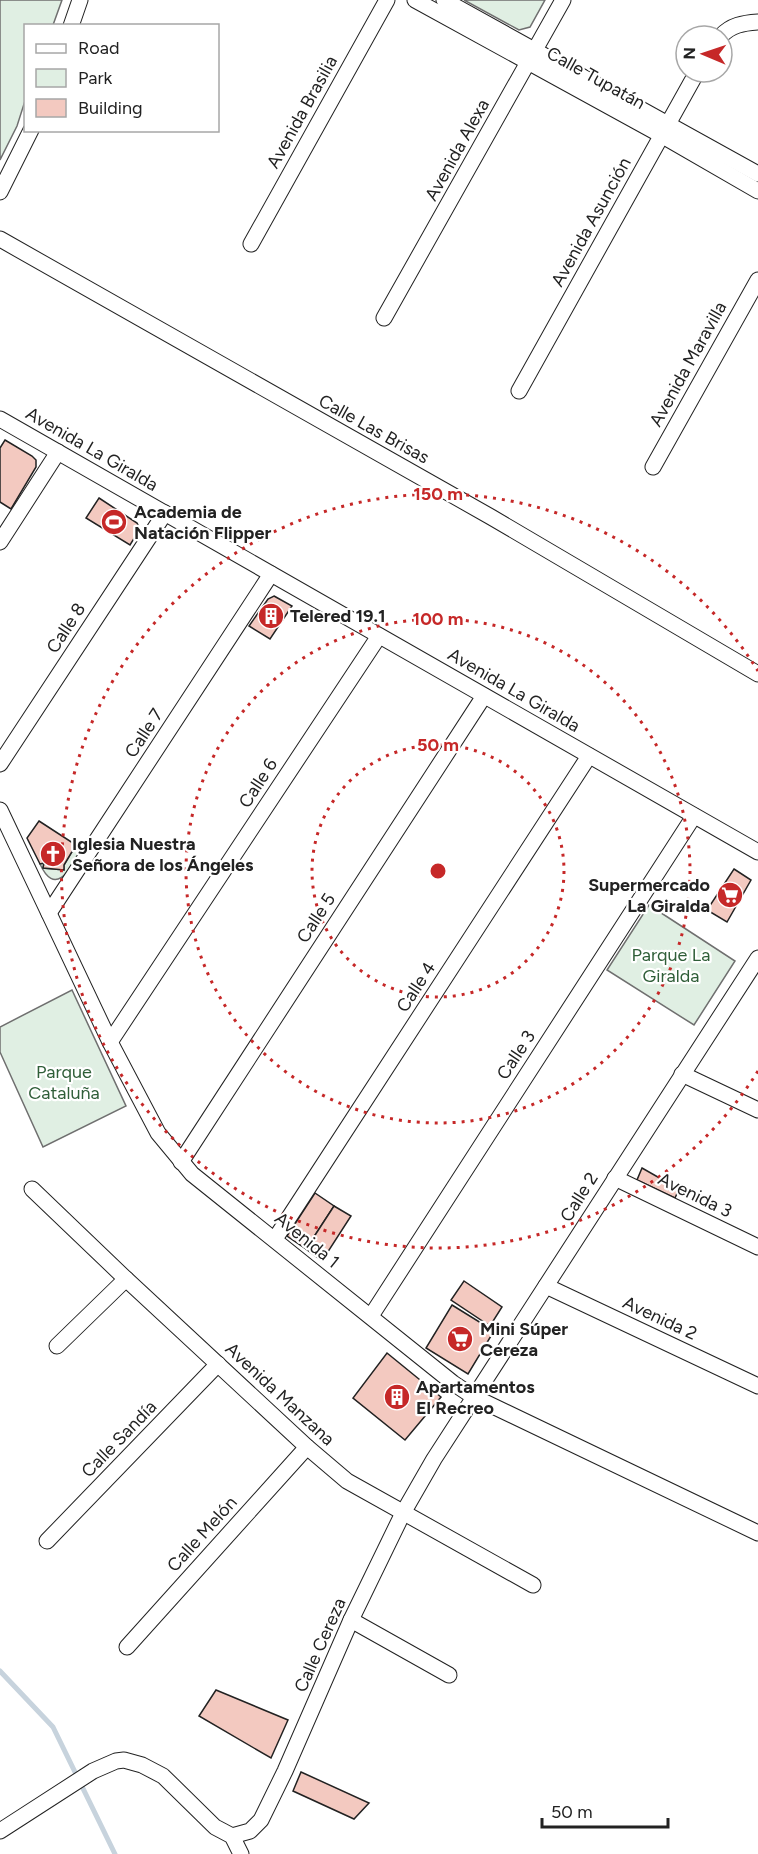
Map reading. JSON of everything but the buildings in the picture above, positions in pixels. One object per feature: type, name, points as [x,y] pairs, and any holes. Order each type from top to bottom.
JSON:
[{"type":"street","points":[[73,24],[80,0]]},
{"type":"street","name":"Avenida Brasilia","points":[[251,244],[387,0]]},
{"type":"street","name":"Calle Tupatán","points":[[415,0],[532,56]]},
{"type":"street","name":"Calle Tupatán","points":[[444,0],[532,56],[665,130],[758,174]]},
{"type":"street","name":"Avenida Alexa","points":[[384,318],[563,0]]},
{"type":"street","points":[[734,26],[742,23],[758,22]]},
{"type":"street","name":"Avenida Asunción","points":[[519,392],[690,84]]},
{"type":"street","name":"Calle Tupatán","points":[[665,130],[758,191]]},
{"type":"street","points":[[0,192],[30,132]]},
{"type":"street","name":"Calle Las Brisas","points":[[0,239],[491,517],[758,674]]},
{"type":"street","name":"Avenida Maravilla","points":[[653,467],[758,280]]},
{"type":"street","name":"Avenida La Giralda","points":[[0,419],[758,852]]},
{"type":"street","points":[[0,542],[58,452]]},
{"type":"street","name":"Calle 8","points":[[0,764],[165,513]]},
{"type":"street","name":"Calle 7","points":[[49,913],[271,574]]},
{"type":"street","name":"Calle 6","points":[[110,1041],[379,636]]},
{"type":"street","name":"Calle 5","points":[[181,1162],[484,696]]},
{"type":"street","name":"Calle 4","points":[[275,1239],[589,756]]},
{"type":"street","name":"Avenida 1","points":[[0,810],[110,1041],[158,1133],[192,1174],[453,1383],[474,1397],[758,1533]]},
{"type":"street","name":"Calle 3","points":[[371,1316],[694,816]]},
{"type":"street","name":"Calle 2","points":[[434,1459],[682,1074],[756,965]]},
{"type":"street","points":[[682,1074],[758,1110]]},
{"type":"street","name":"Avenida 3","points":[[615,1178],[758,1247]]},
{"type":"street","name":"Avenida Manzana","points":[[32,1189],[307,1447],[347,1481],[533,1584]]},
{"type":"street","points":[[57,1346],[126,1279]]},
{"type":"street","name":"Avenida 2","points":[[546,1286],[758,1386]]},
{"type":"street","name":"Calle Sandía","points":[[47,1541],[218,1364]]},
{"type":"street","name":"Calle Melón","points":[[127,1647],[307,1447]]},
{"type":"street","name":"Calle Cereza","points":[[232,1836],[250,1831],[261,1820],[402,1513],[434,1459]]},
{"type":"street","points":[[351,1620],[449,1675]]},
{"type":"street","points":[[0,1831],[93,1771],[124,1760],[142,1765],[163,1776],[215,1827],[232,1836],[241,1854]]},
{"type":"green space","points":[[0,0],[62,0],[53,24],[24,24],[24,104],[17,126],[0,160]]},
{"type":"green space","points":[[464,0],[545,0],[530,27],[519,30]]},
{"type":"green space","points":[[76,845],[83,848],[63,876],[52,879],[46,874],[40,864],[44,863],[43,868],[64,870],[64,865]]},
{"type":"green space","name":"Parque La Giralda","points":[[649,905],[735,961],[694,1025],[607,970]]},
{"type":"green space","name":"Parque Cataluña","points":[[72,990],[126,1106],[43,1147],[0,1052],[0,1027]]},
{"type":"waterway","points":[[0,1671],[53,1727],[115,1854]]},
{"type":"place","name":"Academia de Natación Flipper","points":[[114,522]]},
{"type":"place","name":"Telered 19.1","points":[[271,616]]},
{"type":"place","name":"Iglesia Nuestra Señora de los Ángeles","points":[[53,854]]},
{"type":"place","name":"Supermercado La Giralda","points":[[730,895]]},
{"type":"place","name":"Mini Súper Cereza","points":[[460,1339]]},
{"type":"place","name":"Apartamentos El Recreo","points":[[397,1397]]}]
